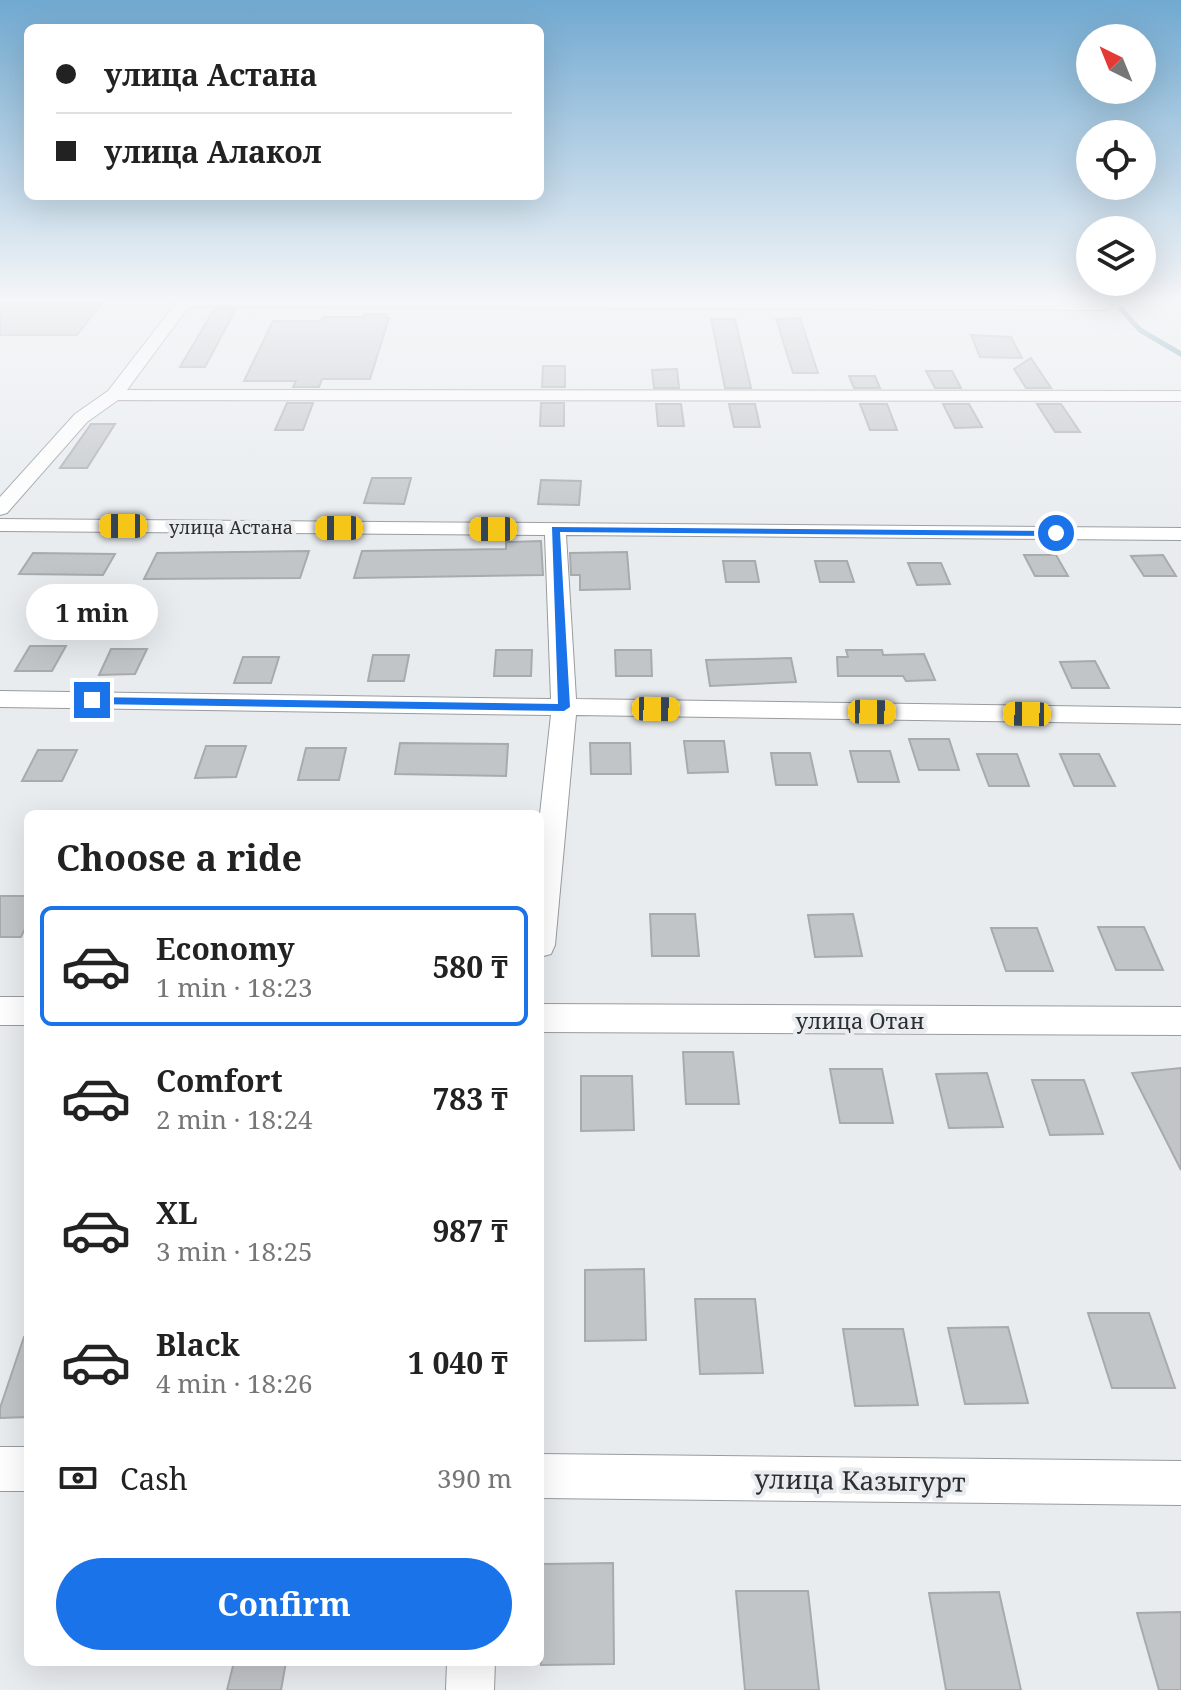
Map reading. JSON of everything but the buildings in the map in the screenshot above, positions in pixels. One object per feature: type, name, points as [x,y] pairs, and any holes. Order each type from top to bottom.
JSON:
[{"type":"street","points":[[0,509],[81,418],[114,395],[127,378]]},
{"type":"street","points":[[114,395],[1181,396]]},
{"type":"street","name":"улица Астана","points":[[0,525],[1181,534]]},
{"type":"street","points":[[544,905],[564,707],[555,529]]},
{"type":"street","points":[[0,699],[1181,716]]},
{"type":"street","points":[[0,1011],[24,1011]]},
{"type":"street","name":"улица Отан","points":[[544,1018],[1181,1021]]},
{"type":"street","points":[[0,1469],[24,1469]]},
{"type":"street","name":"улица Казыгурт","points":[[544,1476],[1181,1483]]},
{"type":"street","points":[[470,1690],[471,1666]]},
{"type":"route","points":[[92,700],[564,707],[555,529],[1056,533]]}]
